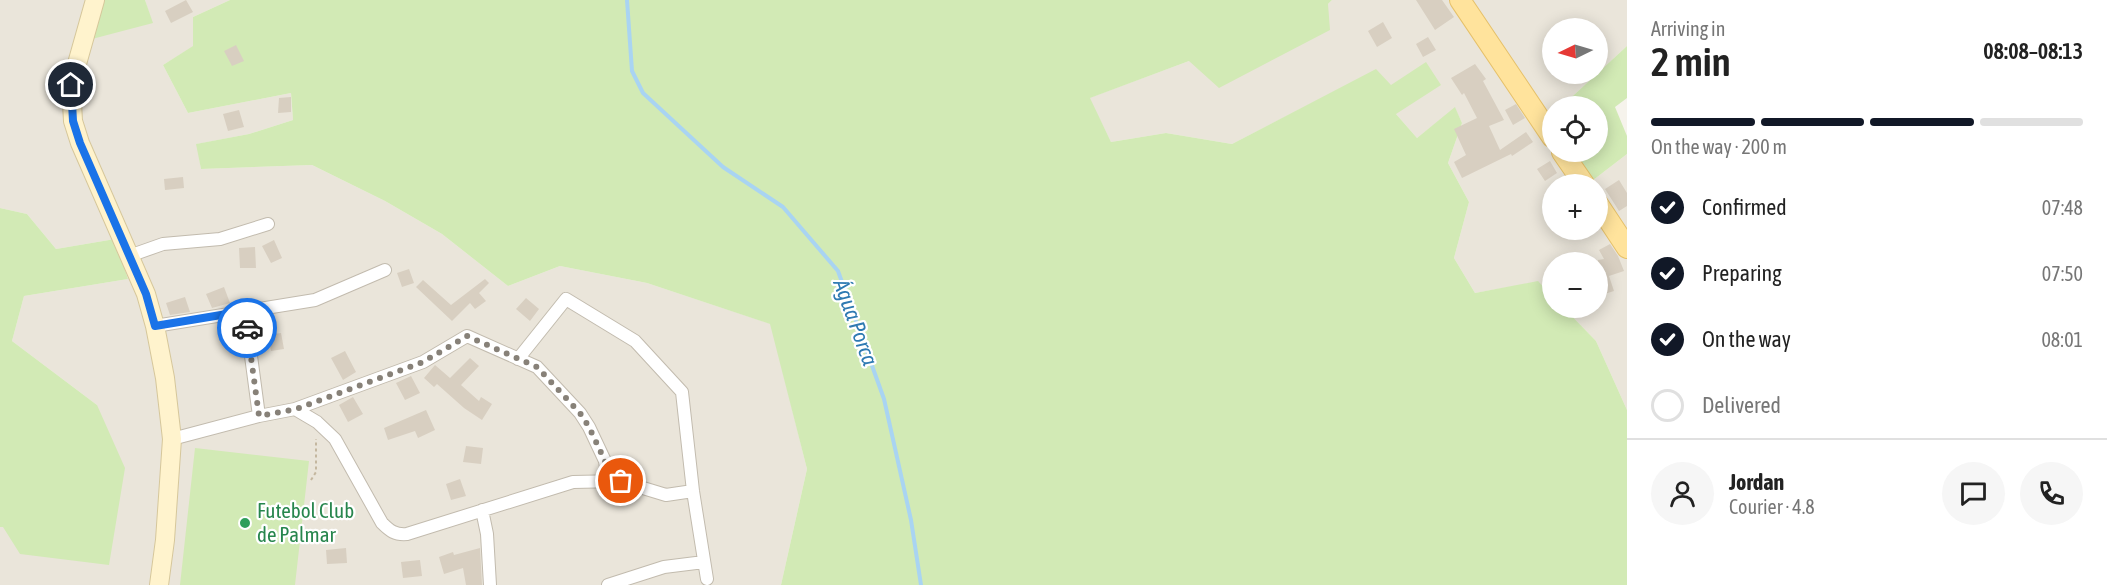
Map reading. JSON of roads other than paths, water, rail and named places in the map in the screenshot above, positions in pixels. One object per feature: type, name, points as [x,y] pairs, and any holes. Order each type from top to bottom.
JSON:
[{"type":"main road","points":[[95,0],[71,85],[70,103],[80,143],[146,294],[155,326],[168,399],[172,439],[165,540],[159,585]]},
{"type":"main road","points":[[1460,0],[1542,121]]},
{"type":"main road","points":[[1608,219],[1627,248]]},
{"type":"street","points":[[129,256],[163,244],[220,240],[268,224]]},
{"type":"street","points":[[155,326],[315,300],[385,270]]},
{"type":"street","points":[[518,358],[566,299],[635,341],[682,392],[693,491],[707,579]]},
{"type":"street","points":[[245,311],[259,416]]},
{"type":"street","points":[[172,439],[259,416],[296,409],[423,362],[467,336],[537,367],[580,413],[605,461],[608,481]]},
{"type":"street","points":[[296,409],[317,422],[335,438],[382,523],[390,531],[398,534],[407,534],[573,482],[621,481],[666,495],[693,491]]},
{"type":"street","points":[[482,510],[487,534],[490,585]]},
{"type":"street","points":[[608,585],[664,567],[704,562]]},
{"type":"waterway","name":"Água Porca","points":[[627,0],[632,71],[643,93],[723,167],[783,207],[838,271],[884,399],[911,520],[921,585]]},
{"type":"place","name":"Futebol Club de Palmar","points":[[245,523]]}]
